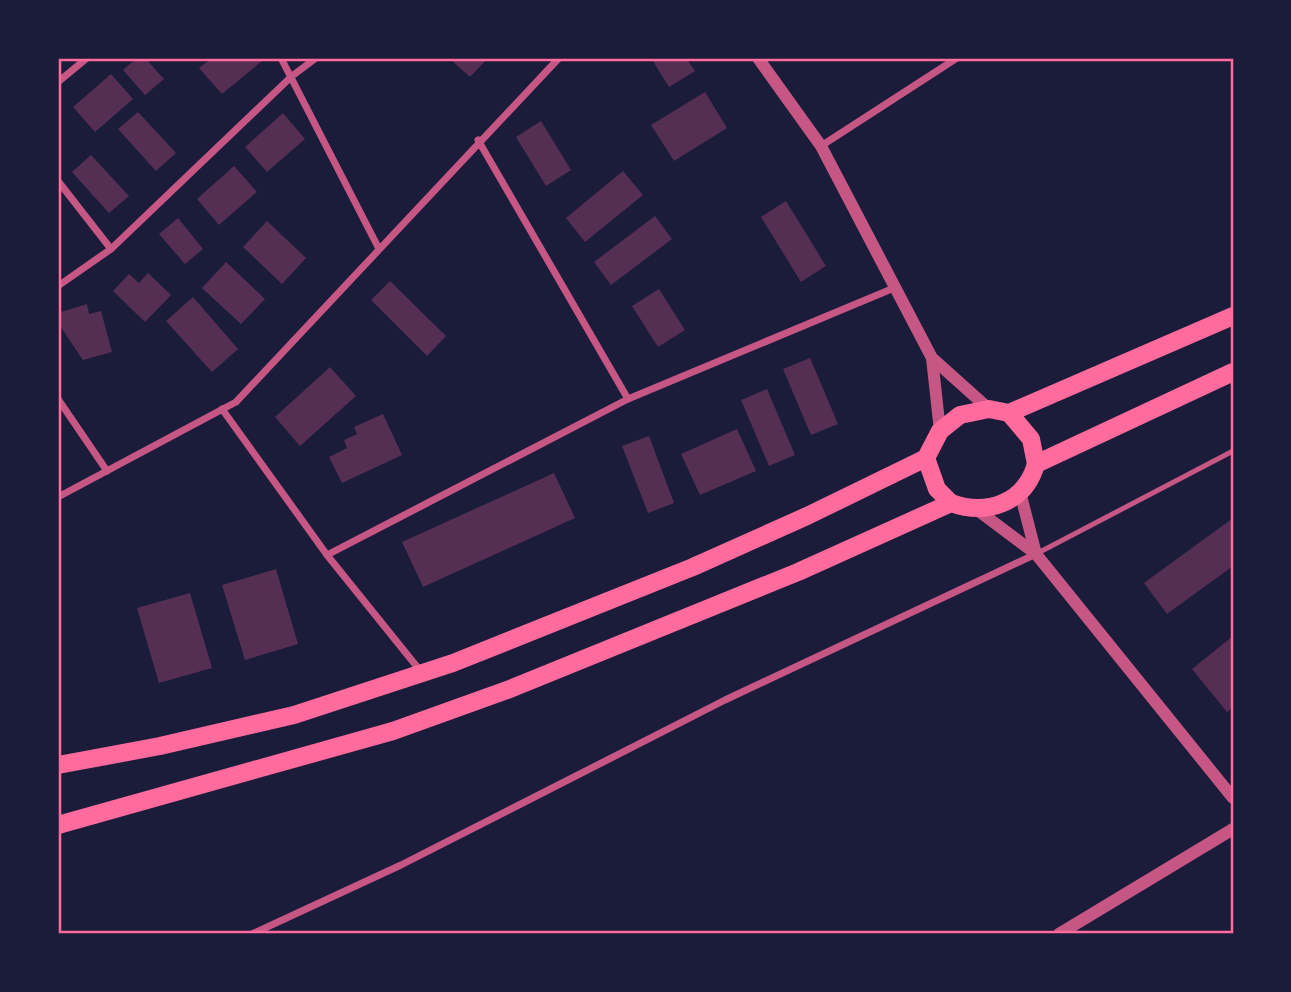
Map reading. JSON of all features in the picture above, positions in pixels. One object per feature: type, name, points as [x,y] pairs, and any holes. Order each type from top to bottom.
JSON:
[{"type":"main road","points":[[58,765],[160,746],[293,715],[422,674],[693,567],[807,516],[926,457],[940,431],[960,415],[989,409],[1009,413],[1233,316]]},
{"type":"main road","points":[[926,457],[937,489],[951,503],[976,509],[996,506],[1020,492],[1036,464],[1233,372]]},
{"type":"main road","points":[[1009,413],[1031,439],[1036,464]]},
{"type":"main road","points":[[58,825],[393,731],[510,689],[798,572],[951,503]]},
{"type":"street","points":[[58,82],[87,58]]},
{"type":"street","points":[[281,58],[377,247]]},
{"type":"street","points":[[58,286],[111,249],[292,76],[316,58]]},
{"type":"street","points":[[58,497],[236,402],[377,247],[559,58]]},
{"type":"street","points":[[758,58],[821,146],[932,358],[989,409]]},
{"type":"street","points":[[821,146],[957,58]]},
{"type":"street","points":[[478,140],[628,399]]},
{"type":"street","points":[[58,181],[111,249]]},
{"type":"street","points":[[327,555],[628,399],[894,288]]},
{"type":"street","points":[[932,358],[940,431]]},
{"type":"street","points":[[58,399],[107,471]]},
{"type":"street","points":[[222,409],[327,555],[422,674]]},
{"type":"street","points":[[1020,492],[1036,554]]},
{"type":"street","points":[[976,509],[1036,554],[1233,798]]},
{"type":"street","points":[[252,934],[401,865],[725,701],[1036,554]]},
{"type":"street","points":[[1059,934],[1233,829]]},
{"type":"lane","points":[[1036,554],[1233,451]]},
{"type":"building","points":[[137,58],[145,58],[164,79],[145,95],[123,70]]},
{"type":"building","points":[[212,58],[259,58],[262,61],[222,94],[199,68]]},
{"type":"building","points":[[449,58],[488,58],[470,77]]},
{"type":"building","points":[[651,58],[686,58],[695,71],[669,87]]},
{"type":"building","points":[[111,74],[133,99],[95,132],[73,107]]},
{"type":"building","points":[[705,92],[727,128],[674,161],[651,125]]},
{"type":"building","points":[[138,112],[176,153],[156,171],[118,129]]},
{"type":"building","points":[[283,113],[305,139],[267,172],[245,147]]},
{"type":"building","points":[[541,121],[571,170],[546,186],[516,137]]},
{"type":"building","points":[[91,155],[129,196],[109,213],[72,172]]},
{"type":"building","points":[[234,166],[257,192],[219,225],[197,199]]},
{"type":"building","points":[[623,171],[643,195],[585,242],[566,218]]},
{"type":"building","points":[[786,201],[826,266],[801,282],[761,217]]},
{"type":"building","points":[[655,216],[672,239],[611,285],[594,262]]},
{"type":"building","points":[[178,218],[203,249],[185,264],[159,234]]},
{"type":"building","points":[[267,221],[306,258],[282,284],[243,247]]},
{"type":"building","points":[[226,262],[265,299],[241,324],[202,288]]},
{"type":"building","points":[[148,273],[171,295],[145,322],[113,291],[129,274],[139,283]]},
{"type":"building","points":[[390,281],[446,336],[427,356],[371,300]]},
{"type":"building","points":[[659,289],[685,330],[658,347],[632,306]]},
{"type":"building","points":[[193,297],[238,349],[212,372],[166,321]]},
{"type":"building","points":[[87,304],[89,314],[101,311],[112,352],[83,360],[58,323],[58,313]]},
{"type":"building","points":[[810,358],[838,424],[811,435],[783,369]]},
{"type":"building","points":[[330,367],[356,396],[300,446],[275,417]]},
{"type":"building","points":[[767,389],[795,455],[769,466],[741,400]]},
{"type":"building","points":[[383,414],[402,455],[342,483],[329,457],[347,448],[344,440],[357,434],[354,427]]},
{"type":"building","points":[[737,429],[756,471],[700,495],[681,454]]},
{"type":"building","points":[[649,436],[674,503],[648,513],[622,446]]},
{"type":"building","points":[[554,473],[575,518],[423,587],[402,542]]},
{"type":"building","points":[[1233,518],[1233,566],[1167,614],[1144,583]]},
{"type":"building","points":[[276,569],[298,644],[245,660],[222,585]]},
{"type":"building","points":[[190,593],[212,668],[159,683],[137,608]]},
{"type":"building","points":[[1233,636],[1233,707],[1227,712],[1192,669]]}]
